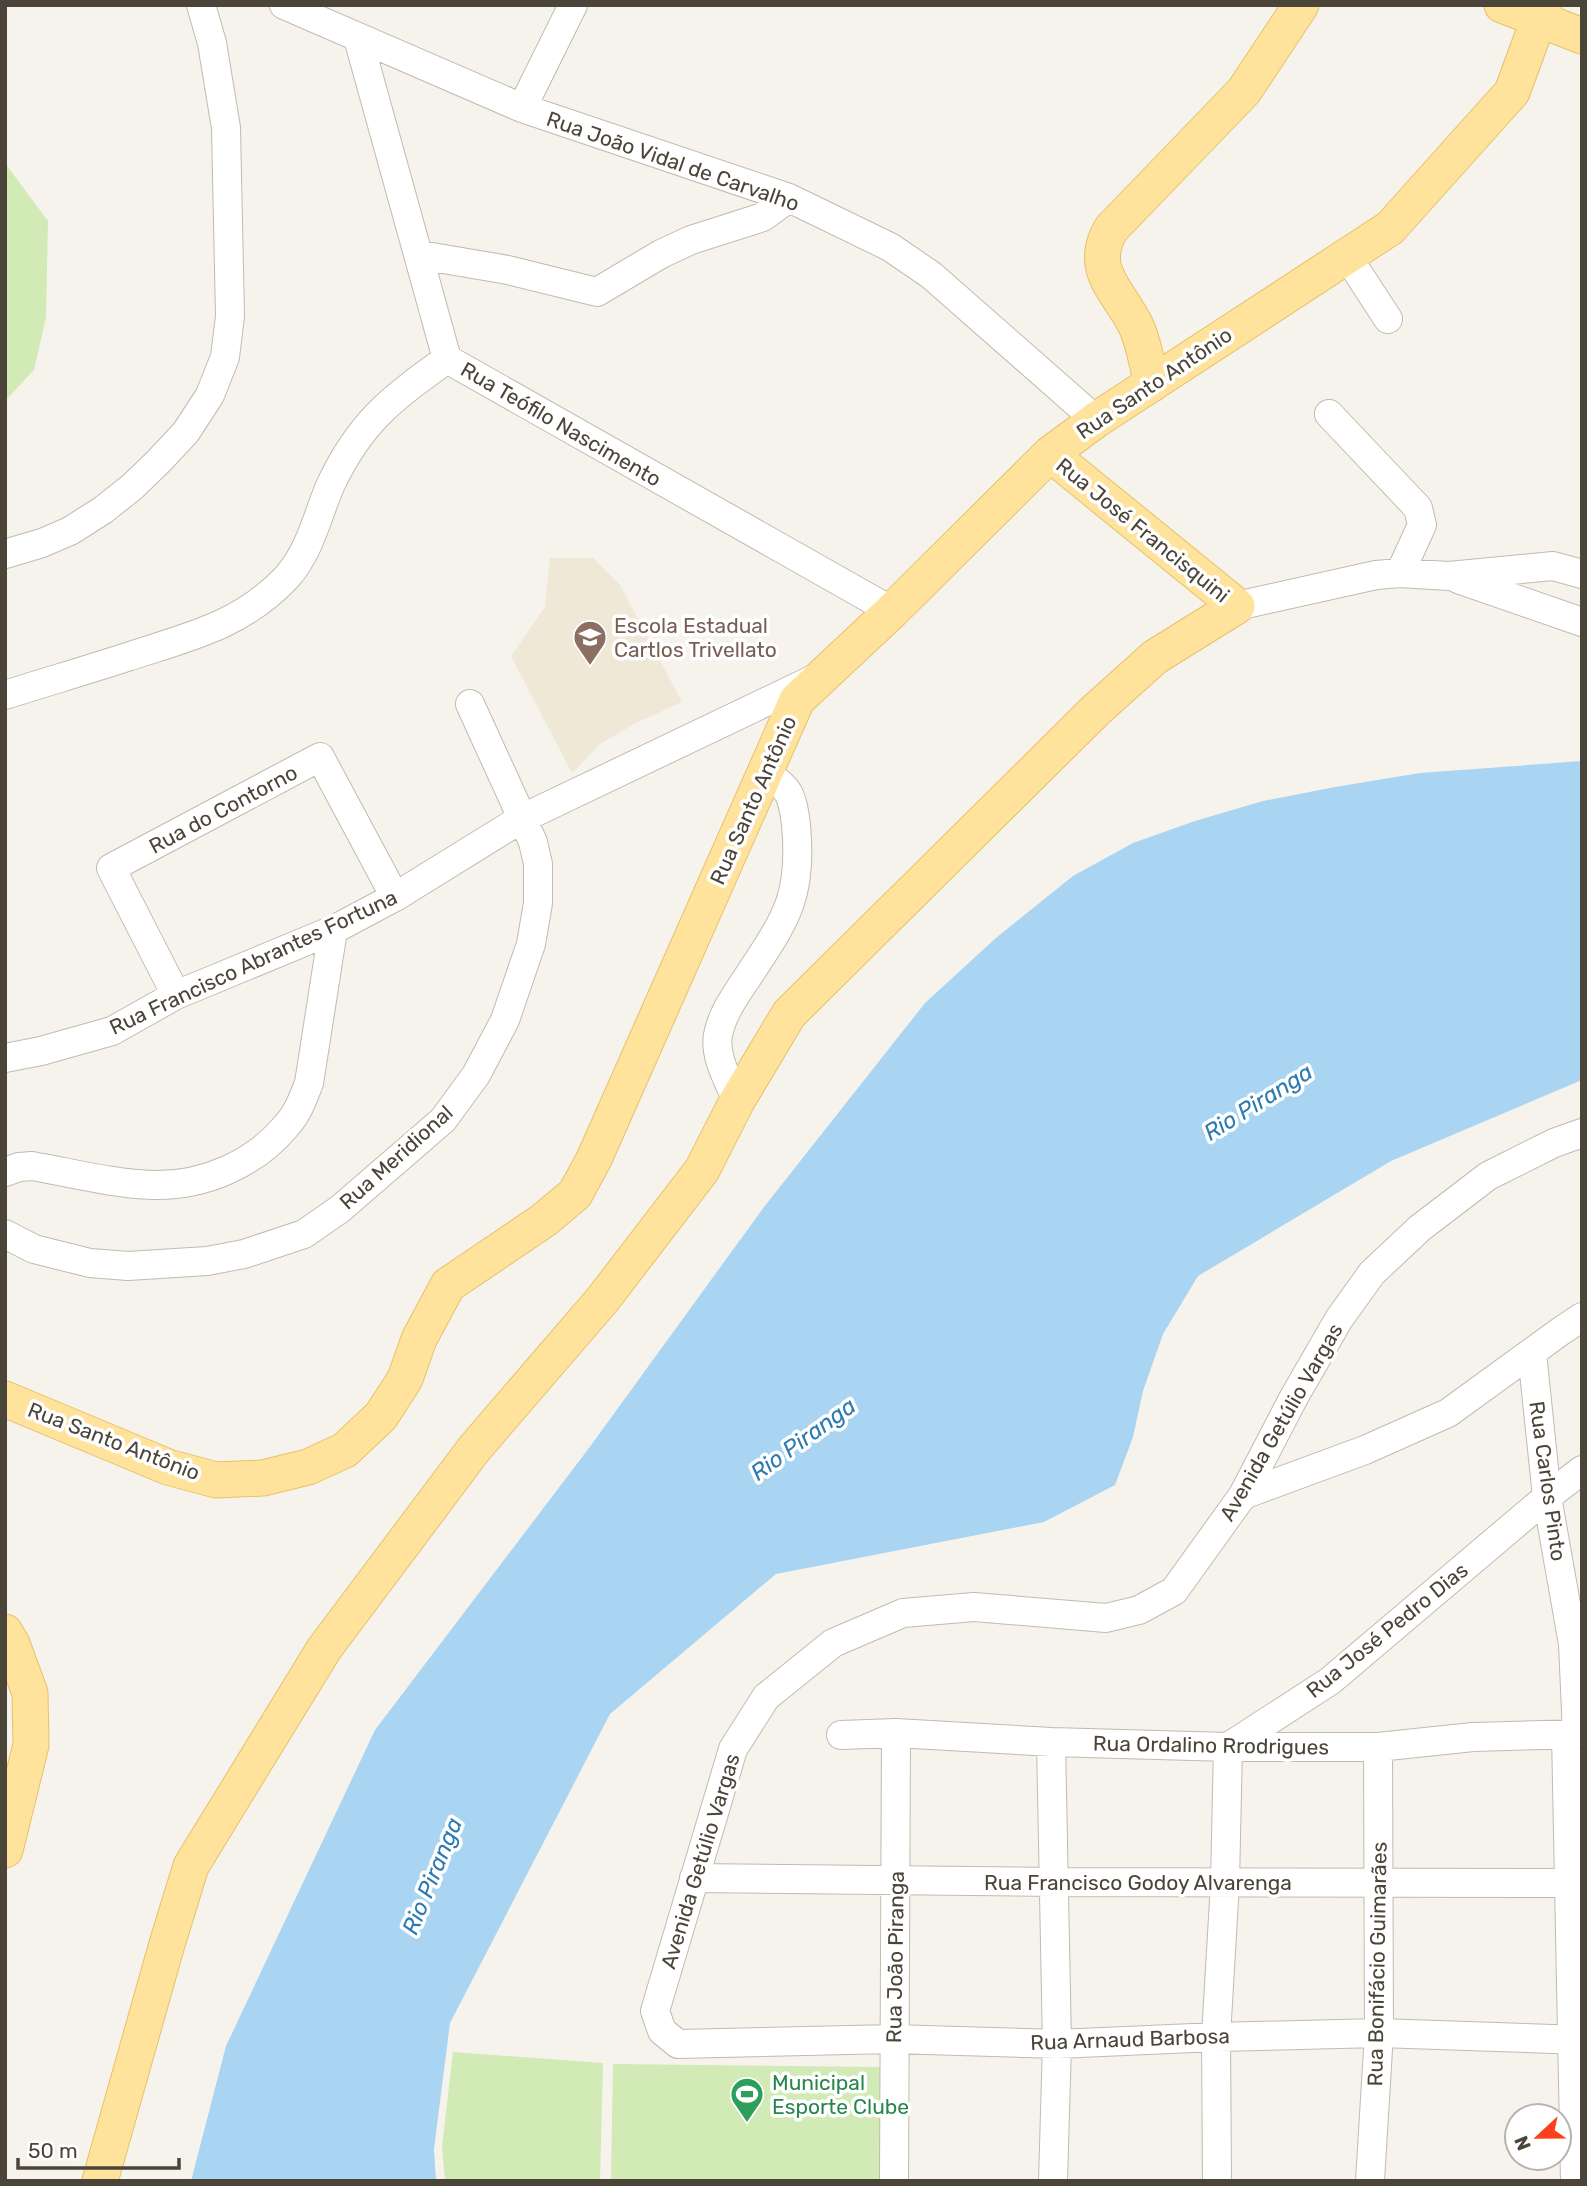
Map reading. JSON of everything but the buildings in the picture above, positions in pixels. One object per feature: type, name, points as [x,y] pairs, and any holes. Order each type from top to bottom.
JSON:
[{"type":"main road","points":[[1152,384],[1137,327],[1108,281],[1101,251],[1105,239],[1111,229],[1244,90],[1301,5]]},
{"type":"main road","points":[[1502,5],[1582,13]]},
{"type":"main road","points":[[1548,10],[1582,36]]},
{"type":"main road","name":"Rua Santo Antônio","points":[[5,1399],[169,1467],[216,1480],[264,1478],[308,1466],[345,1450],[381,1416],[405,1379],[419,1339],[448,1285],[544,1220],[575,1194],[594,1159],[797,700],[892,611],[1050,454],[1096,420],[1390,228],[1512,92],[1548,10]]},
{"type":"main road","name":"Rua José Francisquini","points":[[1050,454],[1237,606]]},
{"type":"main road","points":[[100,2181],[191,1866],[324,1649],[474,1449],[603,1299],[702,1170],[737,1101],[789,1014],[1125,683],[1155,657],[1237,606]]},
{"type":"main road","points":[[5,1632],[30,1693],[31,1745],[5,1850]]},
{"type":"street","points":[[5,554],[70,531],[103,510],[159,463],[186,432],[210,395],[225,357],[230,316],[226,128],[212,43],[201,5]]},
{"type":"street","name":"Rua João Vidal de Carvalho","points":[[285,5],[522,108],[789,198],[890,247],[932,275],[1096,420]]},
{"type":"street","points":[[522,108],[573,5]]},
{"type":"street","name":"Rua Teófilo Nascimento","points":[[358,37],[447,359],[892,611]]},
{"type":"street","points":[[419,255],[508,270],[597,292],[691,240],[763,217],[789,198]]},
{"type":"street","points":[[1347,257],[1388,319]]},
{"type":"street","points":[[5,695],[214,629],[253,608],[289,574],[315,529],[328,490],[355,440],[396,396],[447,359]]},
{"type":"street","points":[[1329,414],[1418,508],[1422,525],[1400,573]]},
{"type":"street","points":[[1237,606],[1376,575],[1400,573],[1449,576],[1553,566],[1582,575]]},
{"type":"street","points":[[1449,576],[1582,622]]},
{"type":"street","name":"Rua Francisco Abrantes Fortuna","points":[[5,1058],[112,1031],[176,995],[333,930],[396,897],[521,819],[828,672]]},
{"type":"street","name":"Rua Meridional","points":[[5,1234],[34,1250],[90,1263],[128,1266],[207,1261],[244,1254],[304,1234],[340,1209],[443,1120],[476,1075],[505,1020],[531,944],[538,903],[538,864],[533,842],[470,704]]},
{"type":"street","name":"Rua do Contorno","points":[[176,995],[111,868],[320,757],[396,897]]},
{"type":"street","points":[[737,1101],[719,1056],[718,1034],[727,1008],[782,925],[790,906],[797,872],[797,839],[791,798],[779,781],[765,775]]},
{"type":"street","points":[[5,1172],[32,1166],[125,1182],[174,1184],[207,1178],[232,1168],[255,1154],[288,1125],[300,1106],[309,1083],[333,930]]},
{"type":"street","name":"Avenida Getúlio Vargas","points":[[678,2044],[662,2031],[655,2011],[733,1749],[766,1697],[833,1643],[903,1613],[974,1607],[1106,1618],[1139,1609],[1174,1591],[1243,1495],[1294,1397],[1339,1319],[1372,1273],[1420,1228],[1488,1176],[1554,1143],[1582,1133]]},
{"type":"street","points":[[1243,1495],[1365,1450],[1448,1413],[1582,1318]]},
{"type":"street","name":"Rua Carlos Pinto","points":[[1532,1353],[1547,1497],[1577,1641],[1575,2181]]},
{"type":"street","name":"Rua José Pedro Dias","points":[[1228,1747],[1330,1681],[1582,1470]]},
{"type":"street","name":"Rua Ordalino Rrodrigues","points":[[841,1735],[896,1732],[1051,1742],[1228,1747],[1378,1747],[1473,1737],[1575,1734]]},
{"type":"street","name":"Rua João Piranga","points":[[894,2181],[896,1732]]},
{"type":"street","points":[[1051,1742],[1057,2044],[1053,2181]]},
{"type":"street","points":[[1217,2181],[1216,2037],[1228,1747]]},
{"type":"street","name":"Rua Bonifácio Guimarães","points":[[1370,2181],[1379,2034],[1378,1747]]},
{"type":"street","name":"Rua Francisco Godoy Alvarenga","points":[[694,1878],[1576,1883]]},
{"type":"street","name":"Rua Arnaud Barbosa","points":[[678,2044],[893,2039],[1057,2044],[1379,2034],[1577,2040]]},
{"type":"shaded area","name":"Escola Estadual Cartlos Trivellato","points":[[550,558],[593,558],[620,585],[682,702],[634,724],[600,744],[572,773],[511,656],[545,607]]},
{"type":"green space","points":[[5,163],[48,221],[46,317],[34,370],[5,401]]},
{"type":"green space","points":[[453,2052],[603,2063],[600,2181],[445,2181],[442,2146]]},
{"type":"green space","name":"Municipal Esporte Clube","points":[[613,2064],[881,2067],[882,2181],[611,2181]]},
{"type":"water","name":"Rio Piranga","points":[[1582,761],[1582,1080],[1391,1161],[1198,1276],[1163,1334],[1143,1391],[1133,1437],[1115,1485],[1044,1522],[776,1574],[610,1714],[450,2023],[434,2149],[436,2181],[191,2181],[226,2046],[375,1730],[589,1448],[764,1207],[925,1003],[997,937],[1073,876],[1133,843],[1263,801],[1335,787],[1420,773]]},
{"type":"place","name":"Escola Estadual Cartlos Trivellato","points":[[590,667]]},
{"type":"place","name":"Municipal Esporte Clube","points":[[747,2124]]}]
